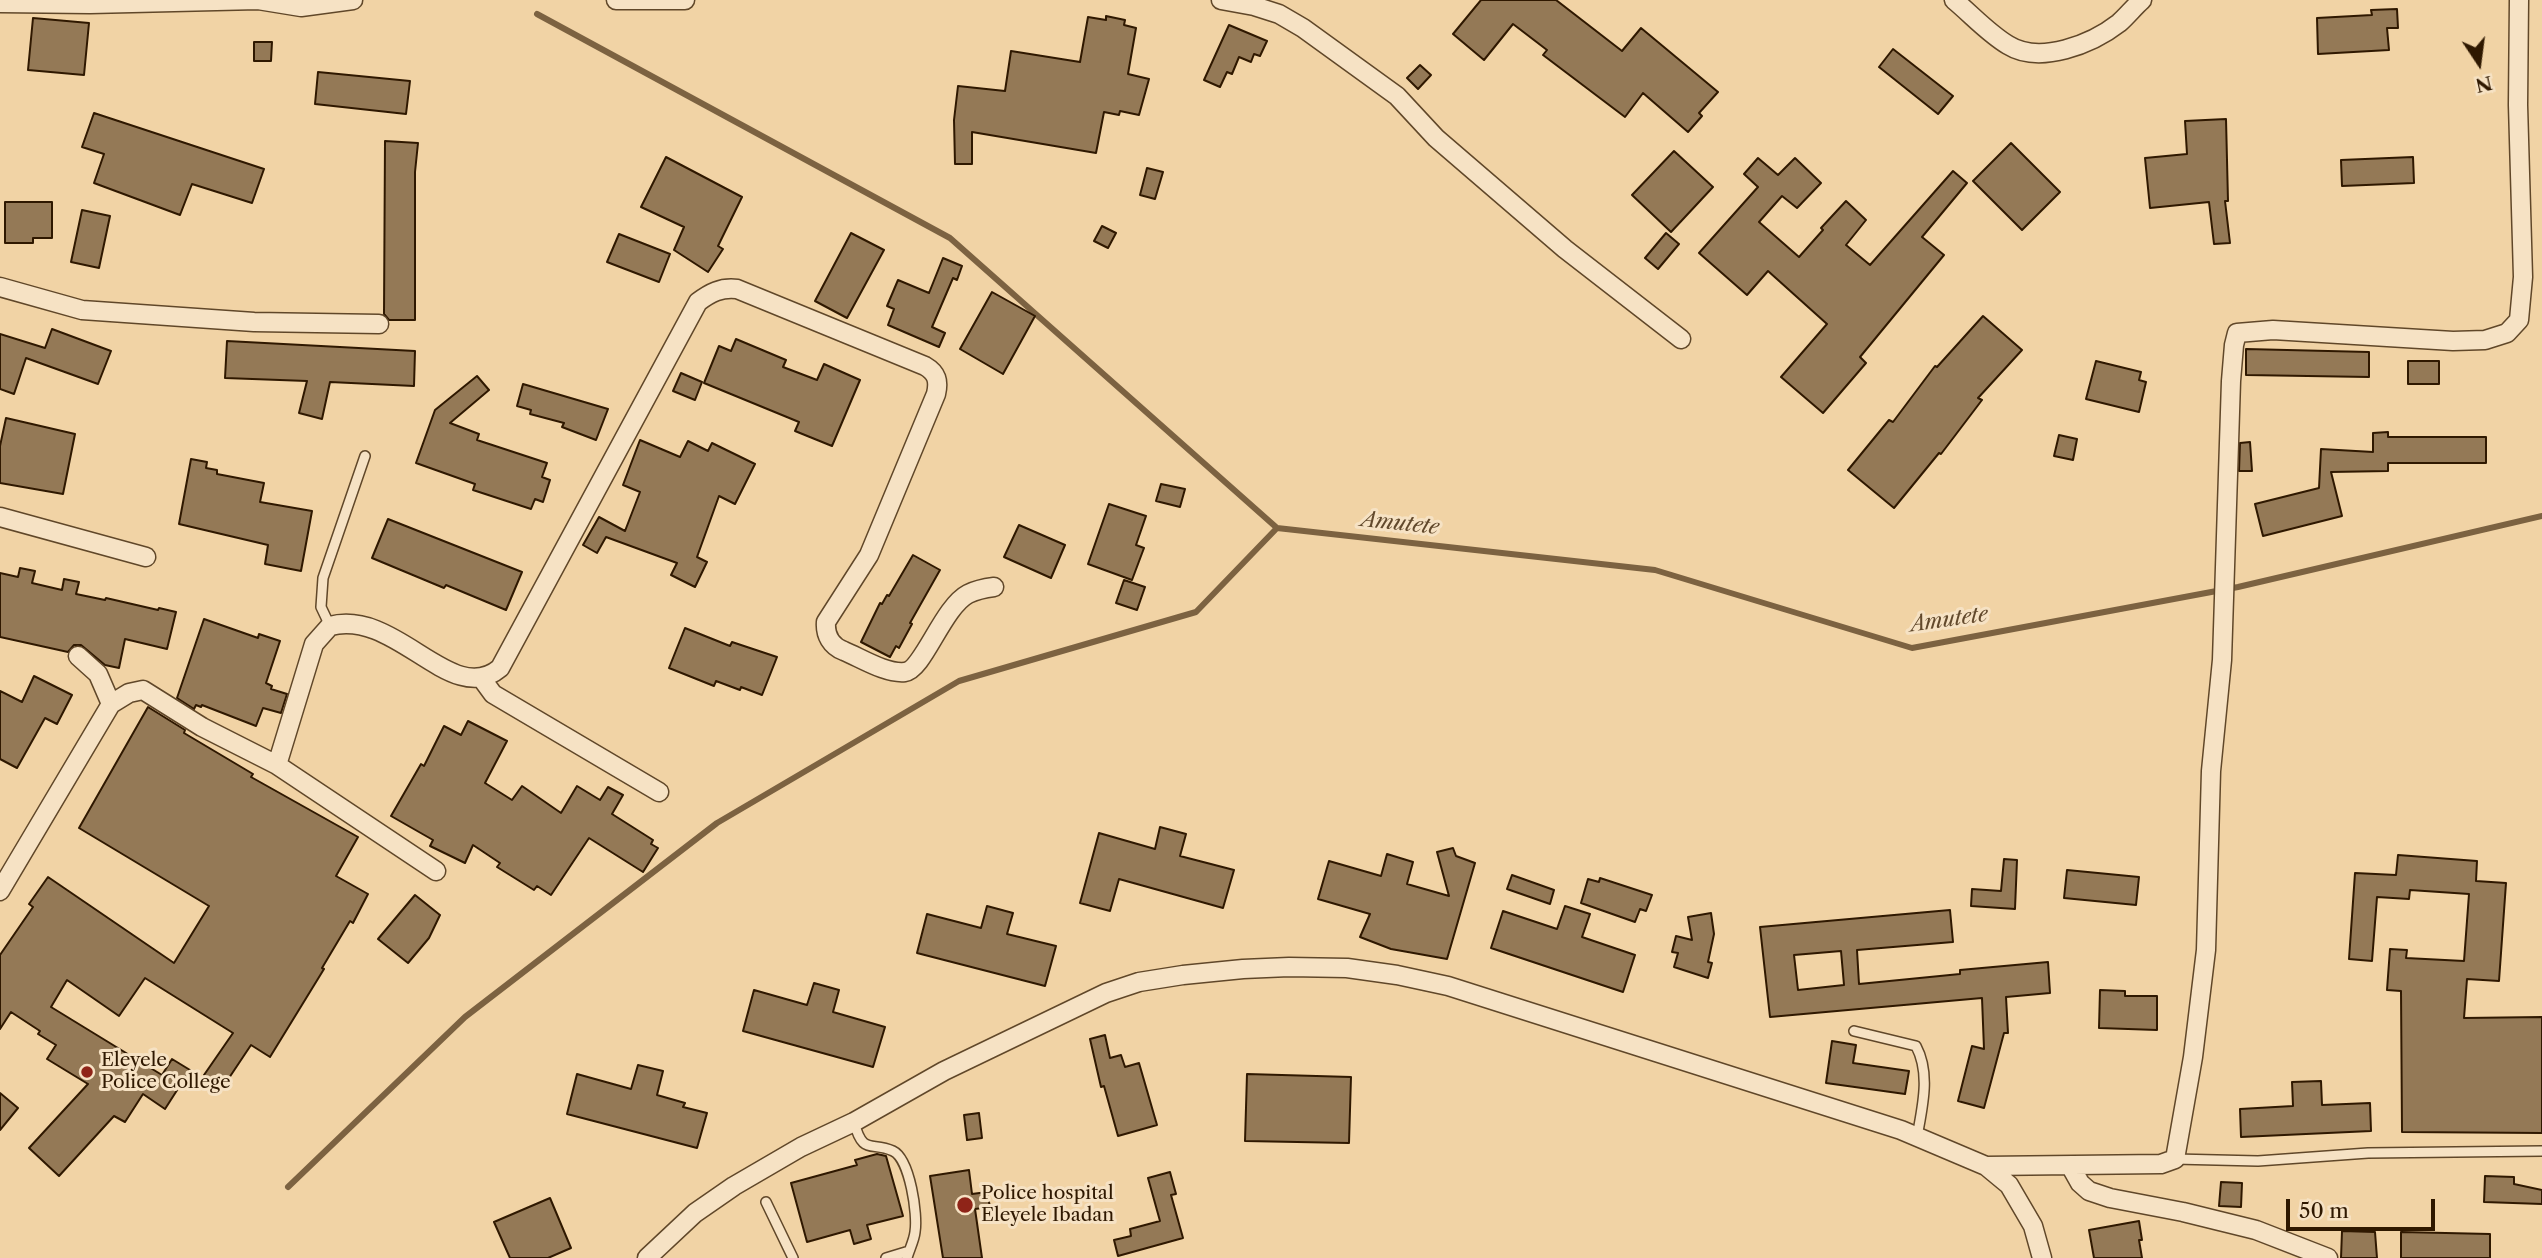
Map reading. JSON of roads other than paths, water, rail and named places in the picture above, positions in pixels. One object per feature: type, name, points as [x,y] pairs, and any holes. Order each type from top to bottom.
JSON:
[{"type":"street","points":[[0,3],[258,1],[301,7],[353,0]]},
{"type":"street","points":[[616,0],[685,0]]},
{"type":"street","points":[[1221,0],[1279,14],[1303,28],[1397,96],[1436,138],[1565,249],[1681,339]]},
{"type":"street","points":[[1954,0],[2011,47],[2034,52],[2066,50],[2099,36],[2120,22],[2142,0]]},
{"type":"street","points":[[1986,1166],[2161,1164],[2175,1159],[2193,1057],[2206,950],[2211,771],[2223,641],[2231,381],[2237,333],[2273,330],[2475,341],[2507,333],[2519,320],[2523,277],[2518,105],[2519,0]]},
{"type":"street","points":[[0,287],[82,310],[254,322],[379,324]]},
{"type":"street","points":[[277,765],[314,644],[330,626],[354,623],[376,629],[456,677],[474,680],[492,675],[504,662],[668,352],[698,302],[721,289],[737,289],[913,361],[933,371],[937,378],[936,394],[869,555],[826,622],[825,629],[831,642],[838,649],[889,670],[911,670],[918,664],[945,616],[958,601],[968,593],[994,587]]},
{"type":"street","points":[[0,516],[146,557]]},
{"type":"street","points":[[78,656],[98,674],[111,704]]},
{"type":"street","points":[[482,679],[493,694],[659,792]]},
{"type":"street","points":[[0,891],[111,704],[129,693],[143,690],[202,727],[277,765],[436,871]]},
{"type":"street","points":[[647,1258],[695,1213],[734,1186],[801,1147],[854,1122],[1017,1035],[1107,993],[1139,982],[1243,969],[1347,968],[1448,986],[1901,1130],[1986,1166],[2009,1185],[2033,1226],[2042,1258]]},
{"type":"street","points":[[2071,1167],[2090,1191],[2109,1198],[2256,1230],[2328,1258]]},
{"type":"lane","points":[[330,626],[321,607],[323,578],[365,456]]},
{"type":"lane","points":[[1854,1031],[1916,1046],[1921,1055],[1925,1093],[1917,1137]]},
{"type":"lane","points":[[854,1122],[863,1143],[872,1148],[893,1151],[902,1158],[913,1192],[916,1231],[908,1254],[886,1258]]},
{"type":"lane","points":[[2175,1159],[2258,1161],[2368,1153],[2542,1151]]},
{"type":"lane","points":[[766,1202],[793,1258]]},
{"type":"waterway","points":[[537,14],[950,238],[1277,528]]},
{"type":"waterway","name":"Amutete","points":[[1277,528],[1655,570],[1912,648],[2238,587],[2542,516]]},
{"type":"waterway","points":[[288,1187],[465,1017],[717,823],[959,681],[1196,612],[1277,528]]},
{"type":"place","name":"Eleyele Police College","points":[[87,1072]]},
{"type":"place","name":"Police hospital Eleyele Ibadan","points":[[965,1205]]}]
